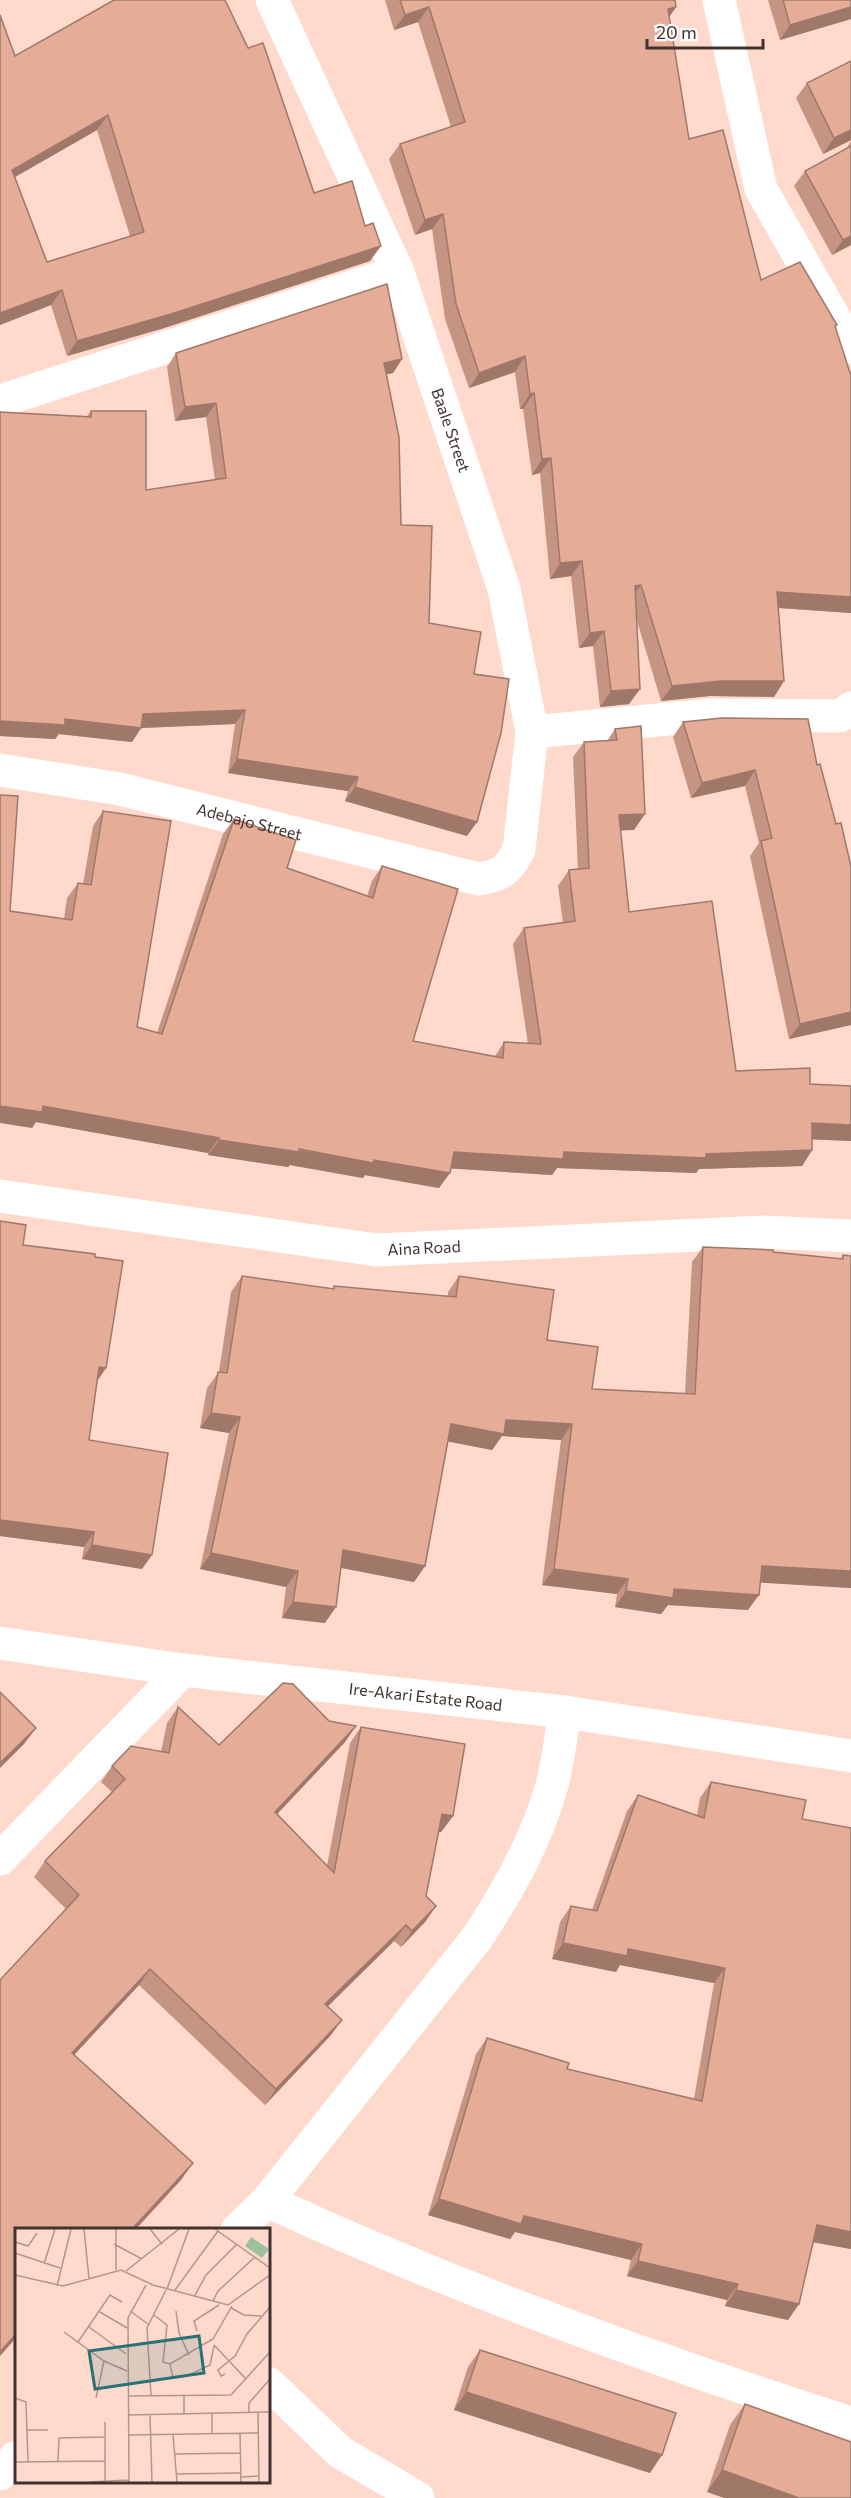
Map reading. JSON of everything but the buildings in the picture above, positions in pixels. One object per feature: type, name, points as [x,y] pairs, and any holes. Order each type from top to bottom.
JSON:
[{"type":"street","name":"Baale Street","points":[[272,0],[398,272],[504,589],[532,732],[519,850],[510,865],[497,876]]},
{"type":"street","points":[[719,0],[761,189],[851,348]]},
{"type":"street","points":[[0,401],[398,272]]},
{"type":"street","points":[[532,732],[710,716],[840,716],[851,708]]},
{"type":"street","name":"Adebajo Street","points":[[0,770],[120,789],[478,879],[497,876]]},
{"type":"street","name":"Aina Road","points":[[0,1196],[377,1250],[764,1232],[851,1236]]},
{"type":"street","name":"Ire-Akari Estate Road","points":[[0,1643],[183,1670],[565,1712],[851,1756]]},
{"type":"street","points":[[0,1859],[183,1670]]},
{"type":"street","points":[[238,2228],[267,2201],[477,1938],[497,1908],[531,1843],[552,1785],[565,1712]]},
{"type":"street","points":[[267,2201],[499,2299],[696,2374],[851,2423]]},
{"type":"street","points":[[270,2386],[340,2452],[418,2498]]},
{"type":"street","points":[[0,2474],[15,2458]]}]
